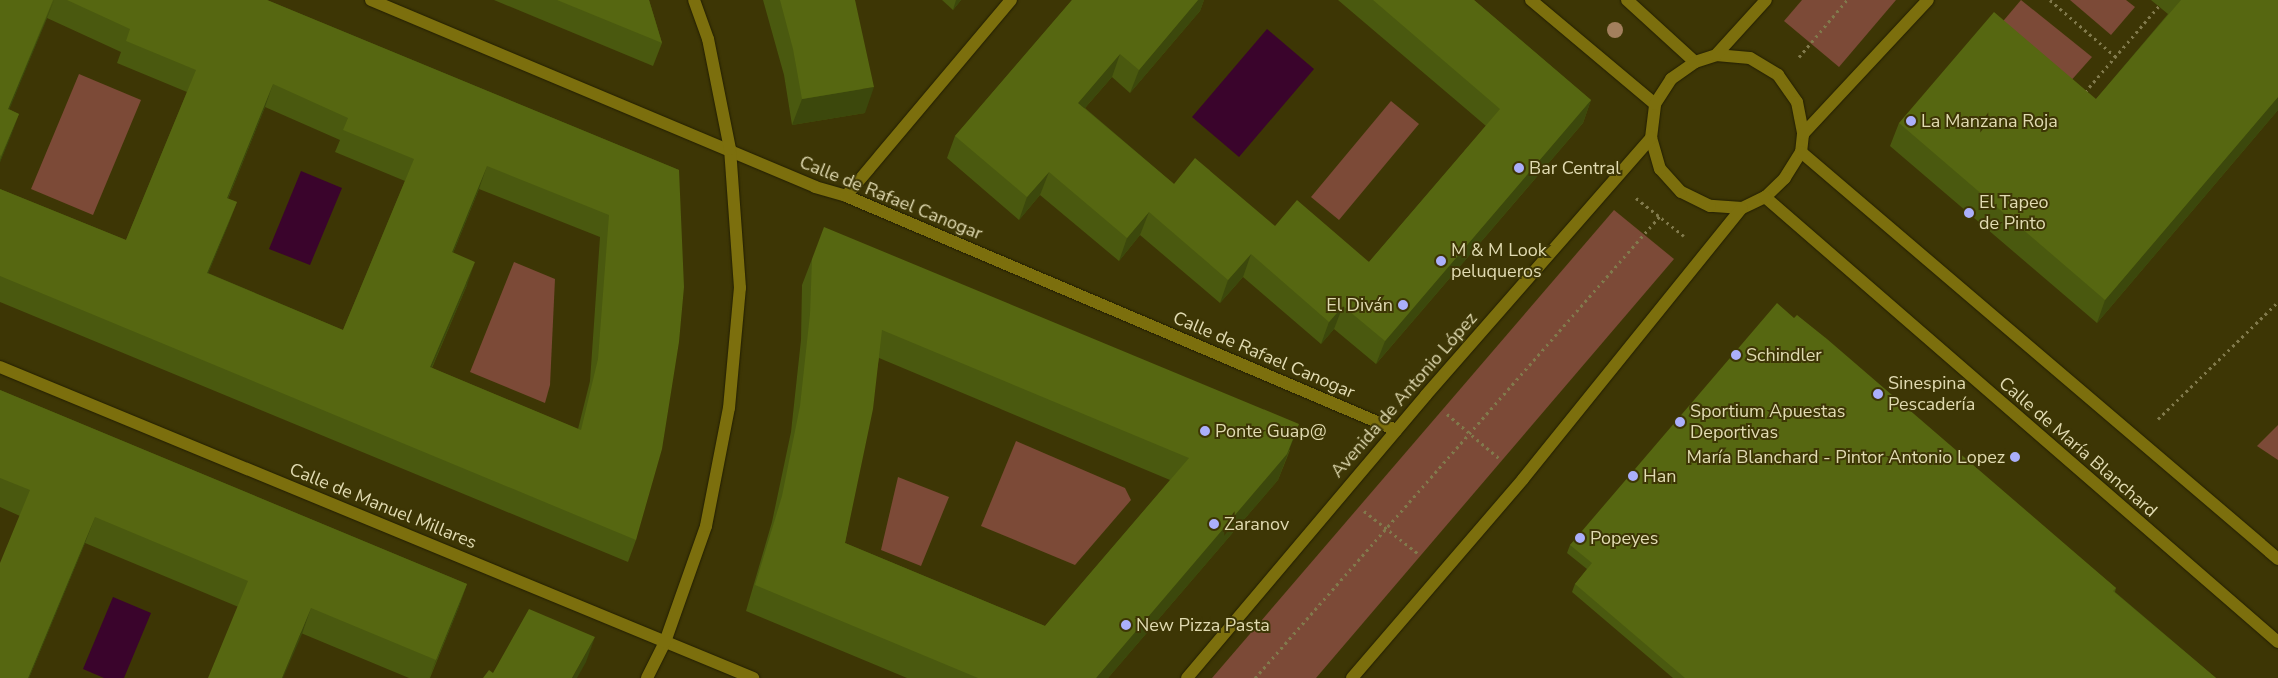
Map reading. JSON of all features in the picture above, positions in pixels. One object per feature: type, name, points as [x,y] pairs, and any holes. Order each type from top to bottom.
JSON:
[{"type":"street","name":"Calle de Rafael Canogar","points":[[371,0],[730,149],[815,187],[846,196],[1396,430]]},
{"type":"street","points":[[647,678],[665,642],[706,526],[728,408],[740,288],[730,149],[708,39],[694,0]]},
{"type":"street","points":[[846,196],[1011,0]]},
{"type":"street","points":[[1531,0],[1656,104]]},
{"type":"street","points":[[1627,0],[1695,62]]},
{"type":"street","points":[[1716,55],[1766,0]]},
{"type":"street","points":[[1803,134],[1928,0]]},
{"type":"street","points":[[1352,678],[1523,479],[1706,255],[1742,208],[1765,197],[1785,178],[1800,152],[1803,134],[1797,102],[1778,75],[1750,58],[1716,55],[1695,62],[1671,79],[1656,104],[1651,138],[1660,169],[1681,192],[1710,206],[1742,208]]},
{"type":"street","name":"Avenida de Antonio López","points":[[1187,678],[1426,395],[1612,179],[1651,138]]},
{"type":"street","points":[[1800,152],[2278,559]]},
{"type":"street","name":"Calle de María Blanchard","points":[[1765,197],[2278,642]]},
{"type":"street","name":"Calle de Manuel Millares","points":[[0,367],[753,678]]},
{"type":"path","points":[[1795,60],[1847,0]]},
{"type":"path","points":[[2050,0],[2116,57]]},
{"type":"path","points":[[2084,94],[2159,6]]},
{"type":"path","points":[[1612,179],[1706,255]]},
{"type":"path","points":[[1255,678],[1468,432],[1660,216]]},
{"type":"path","points":[[2138,438],[2278,302]]},
{"type":"path","points":[[1426,395],[1523,479]]},
{"type":"path","points":[[1342,494],[1443,573]]},
{"type":"shaded area","points":[[1802,0],[1896,0],[1839,67],[1784,21]]},
{"type":"shaded area","points":[[2021,0],[2092,57],[2068,84],[1999,26]]},
{"type":"shaded area","points":[[2070,0],[2126,0],[2135,7],[2111,35]]},
{"type":"shaded area","points":[[1267,29],[1314,69],[1239,157],[1192,117]]},
{"type":"shaded area","points":[[79,74],[141,100],[93,215],[31,189]]},
{"type":"shaded area","points":[[1391,101],[1419,124],[1339,220],[1311,197]]},
{"type":"shaded area","points":[[301,171],[342,188],[310,265],[269,249]]},
{"type":"shaded area","points":[[1614,210],[1674,259],[1316,678],[1212,678]]},
{"type":"shaded area","points":[[514,262],[555,279],[550,385],[545,403],[470,372]]},
{"type":"shaded area","points":[[2278,425],[2278,460],[2257,446]]},
{"type":"shaded area","points":[[1016,441],[1125,488],[1131,500],[1075,565],[981,526]]},
{"type":"shaded area","points":[[898,477],[949,497],[921,566],[881,550]]},
{"type":"shaded area","points":[[113,597],[151,613],[124,678],[104,678],[83,669]]},
{"type":"building","points":[[0,0],[53,0],[8,109],[19,114],[1,156],[0,155]]},
{"type":"building","points":[[67,0],[267,0],[679,170],[684,287],[679,342],[662,449],[636,540],[0,276],[0,189],[126,240],[196,70],[126,41],[130,29]],"holes":[[[273,84],[348,118],[343,130],[414,159],[343,330],[207,273],[237,202],[227,198]],[[487,166],[609,215],[598,359],[581,430],[430,367],[475,262],[452,252]]]},
{"type":"building","points":[[557,0],[649,0],[662,43]]},
{"type":"building","points":[[780,0],[855,0],[874,87],[802,99],[793,49]]},
{"type":"building","points":[[1072,0],[1198,0],[1139,70],[1120,54],[1078,103],[1174,184],[1195,158],[1275,226],[1297,200],[1369,262],[1500,109],[1373,0],[1474,0],[1591,100],[1385,341],[1343,306],[1329,322],[1251,254],[1228,280],[1149,212],[1127,238],[1049,172],[1027,197],[955,136]]},
{"type":"building","points":[[2181,0],[2278,0],[2278,97],[2105,300],[1899,123],[1994,12],[2096,99]]},
{"type":"building","points":[[824,227],[1299,424],[1287,454],[1096,678],[978,678],[755,585],[782,496],[800,406],[810,314],[812,259]],"holes":[[[882,330],[1189,458],[1045,626],[845,543],[873,409]]]},
{"type":"building","points":[[1777,303],[1794,318],[1797,315],[1827,339],[2116,588],[2113,591],[2216,678],[1685,678],[1575,584],[1592,563],[1570,545]]},
{"type":"building","points":[[0,390],[467,584],[436,660],[311,608],[282,678],[208,678],[248,581],[95,517],[28,678],[0,678],[0,563],[30,490],[0,478]]},
{"type":"building","points":[[529,609],[595,637],[572,678],[483,678],[489,670],[493,673]]},
{"type":"place","name":"La Manzana Roja","points":[[1911,121]]},
{"type":"place","name":"Bar Central","points":[[1519,168]]},
{"type":"place","name":"El Tapeo de Pinto","points":[[1969,213]]},
{"type":"place","name":"M & M Look peluqueros","points":[[1441,261]]},
{"type":"place","name":"El Diván","points":[[1403,305]]},
{"type":"place","name":"Schindler","points":[[1736,355]]},
{"type":"place","name":"Sinespina Pescadería","points":[[1878,394]]},
{"type":"place","name":"Sportium Apuestas Deportivas","points":[[1680,422]]},
{"type":"place","name":"Ponte Guap@","points":[[1205,431]]},
{"type":"place","name":"María Blanchard - Pintor Antonio Lopez","points":[[2015,457]]},
{"type":"place","name":"Han","points":[[1633,476]]},
{"type":"place","name":"Zaranov","points":[[1214,524]]},
{"type":"place","name":"Popeyes","points":[[1580,538]]},
{"type":"place","name":"New Pizza Pasta","points":[[1126,625]]}]
